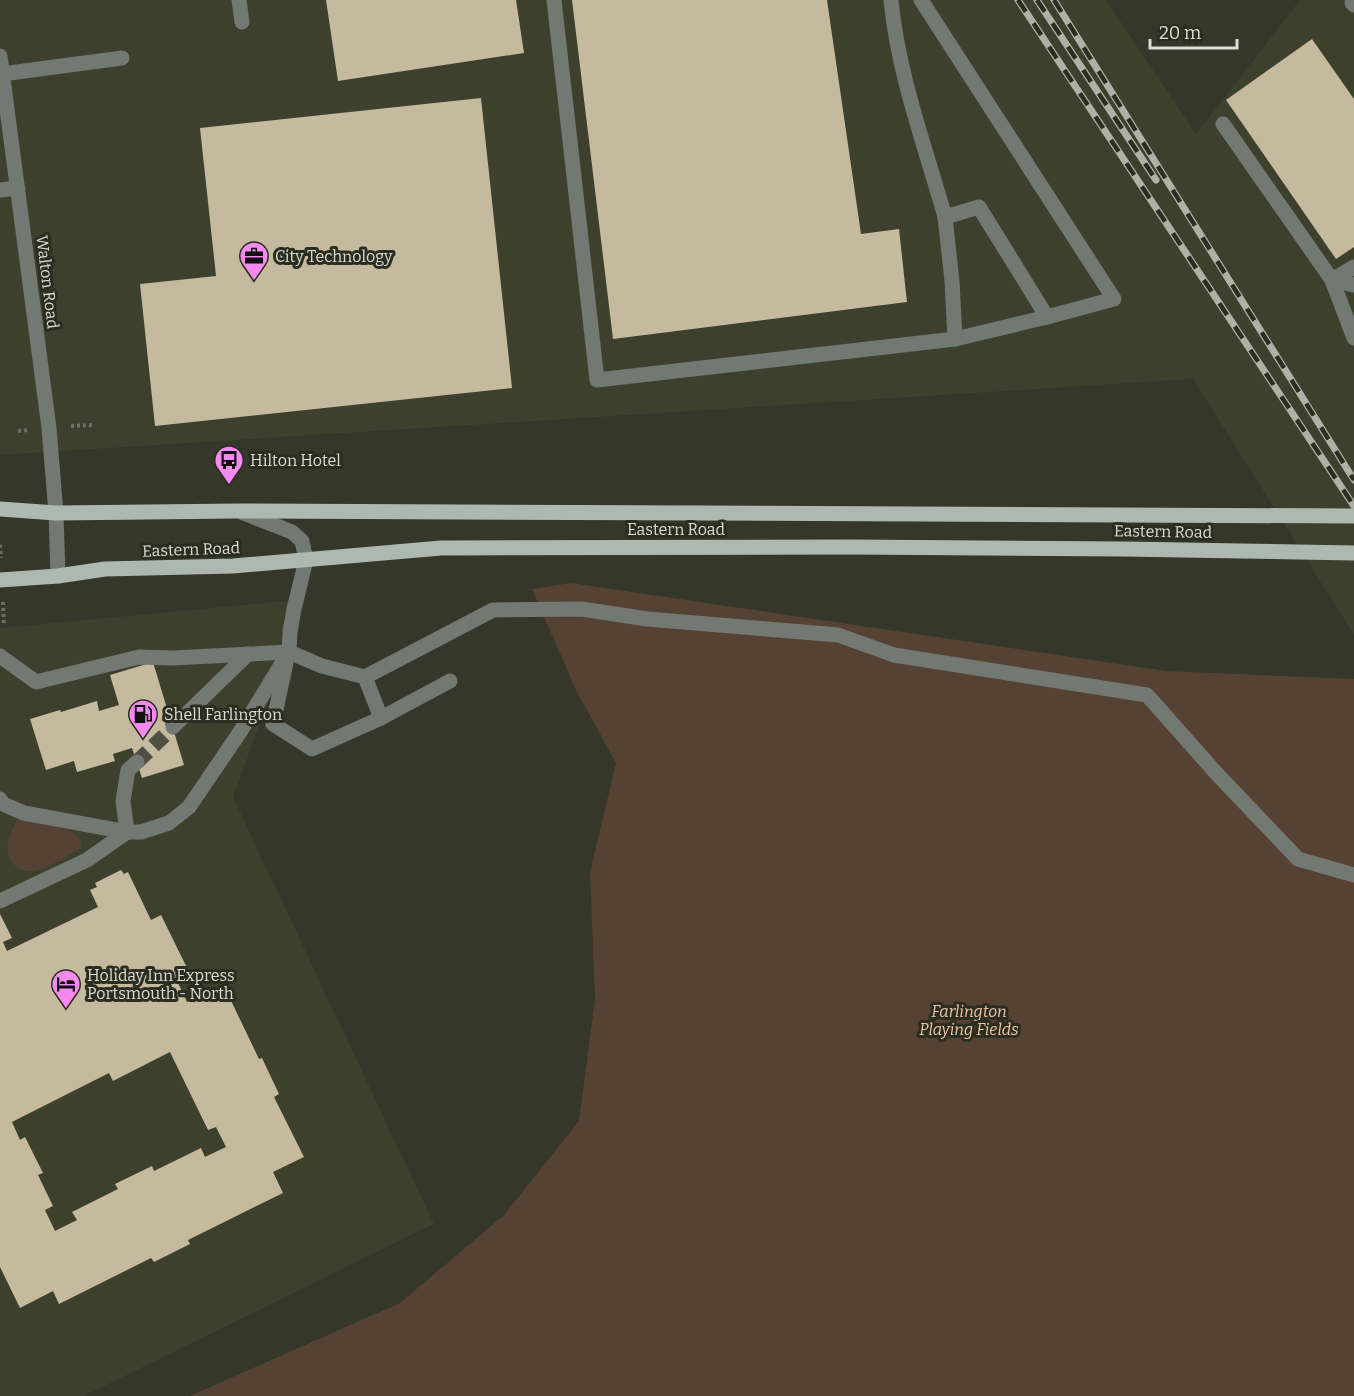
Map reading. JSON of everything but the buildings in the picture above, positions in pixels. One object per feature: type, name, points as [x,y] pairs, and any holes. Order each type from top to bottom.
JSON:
[{"type":"main road","name":"Eastern Road","points":[[0,509],[56,513],[238,511],[1354,516]]},
{"type":"main road","name":"Eastern Road","points":[[0,580],[58,576],[105,569],[233,566],[441,548],[1123,549],[1348,553]]},
{"type":"street","points":[[239,0],[242,22]]},
{"type":"street","points":[[554,0],[597,380],[955,339],[1114,299],[921,0]]},
{"type":"street","points":[[891,0],[908,90],[945,217],[955,339]]},
{"type":"street","name":"Walton Road","points":[[0,56],[49,428],[56,513],[58,576]]},
{"type":"street","points":[[2,74],[122,58]]},
{"type":"street","points":[[1223,124],[1332,280],[1354,338]]},
{"type":"street","points":[[0,190],[18,188]]},
{"type":"street","points":[[945,217],[978,207],[1047,317]]},
{"type":"street","points":[[1332,280],[1354,267]]},
{"type":"street","points":[[1332,280],[1354,285]]},
{"type":"street","points":[[238,511],[292,532],[302,541],[306,560],[273,724],[312,749],[381,718],[450,681]]},
{"type":"street","points":[[0,656],[36,682],[139,657],[173,658],[289,652],[322,666],[365,677],[493,610],[582,609],[647,619],[838,635],[894,655],[1147,695],[1216,774],[1298,859],[1354,874]]},
{"type":"street","points":[[1,804],[24,813],[126,832],[141,832],[169,823],[189,807],[240,732],[289,652]]},
{"type":"street","points":[[173,727],[248,654]]},
{"type":"street","points":[[365,677],[381,718]]},
{"type":"street","points":[[126,832],[123,801],[128,770],[136,762]]},
{"type":"street","points":[[0,901],[87,860],[126,832]]},
{"type":"shaded area","points":[[0,0],[1106,0],[1196,134],[1300,0],[1354,0],[1354,635],[1193,379],[0,455]]},
{"type":"shaded area","points":[[306,599],[233,797],[434,1224],[84,1396],[0,1396],[0,628]]},
{"type":"green space","name":"Farlington Playing Fields","points":[[571,583],[1166,671],[1354,679],[1354,1396],[190,1396],[400,1303],[504,1215],[579,1121],[595,999],[590,872],[616,763],[576,690],[532,589]]},
{"type":"green space","points":[[24,818],[72,832],[79,839],[81,848],[41,869],[22,870],[13,864],[8,847],[9,838],[17,819]]},
{"type":"tunnel","points":[[137,762],[173,727]]},
{"type":"railway","points":[[1018,0],[1354,506]]},
{"type":"railway","points":[[1037,0],[1156,180]]},
{"type":"railway","points":[[1054,0],[1354,480]]},
{"type":"place","name":"City Technology","points":[[254,282]]},
{"type":"place","name":"Hilton Hotel","points":[[229,486]]},
{"type":"place","name":"Shell Farlington","points":[[143,740]]},
{"type":"place","name":"Holiday Inn Express Portsmouth - North","points":[[66,1010]]}]
